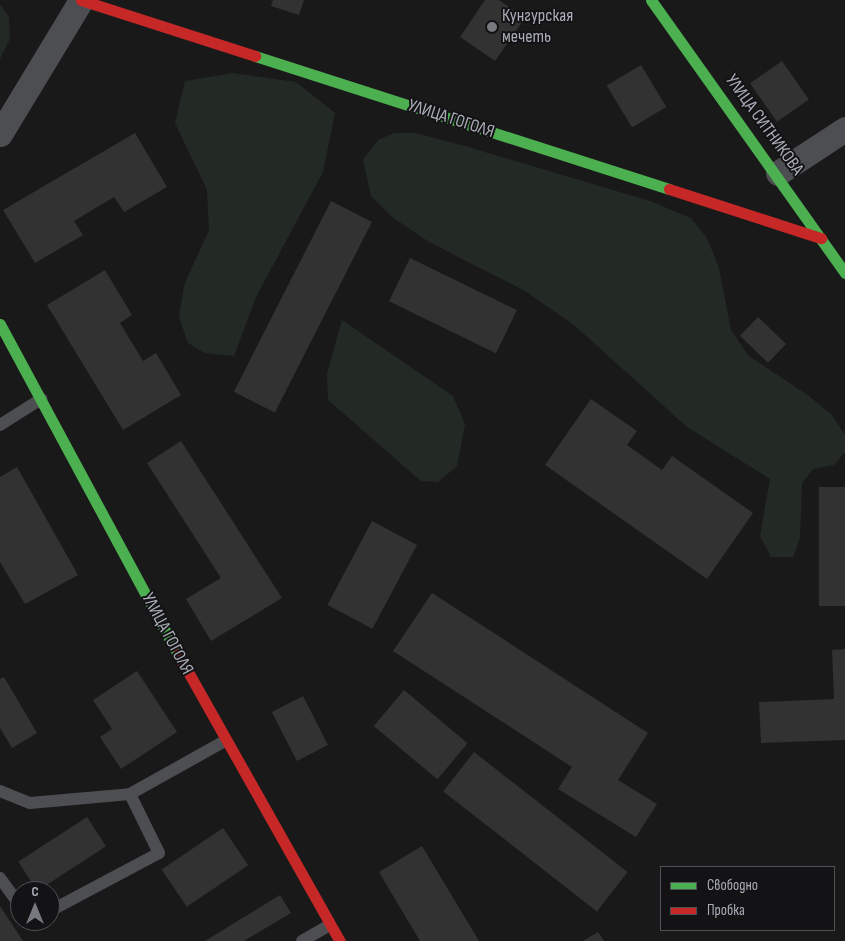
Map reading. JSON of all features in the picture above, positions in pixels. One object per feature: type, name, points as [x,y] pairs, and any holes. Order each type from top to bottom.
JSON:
[{"type":"street","name":"УЛИЦА ГОГОЛЯ","points":[[0,134],[81,0],[822,238]]},
{"type":"street","name":"УЛИЦА СИТНИКОВА","points":[[651,0],[778,173],[845,273]]},
{"type":"street","points":[[778,173],[845,129]]},
{"type":"street","name":"УЛИЦА ГОГОЛЯ","points":[[0,324],[225,741],[340,941]]},
{"type":"lane","points":[[0,424],[41,399]]},
{"type":"lane","points":[[0,791],[30,803],[130,794],[225,741]]},
{"type":"lane","points":[[60,906],[159,853],[130,794]]},
{"type":"lane","points":[[0,878],[10,892]]},
{"type":"lane","points":[[305,940],[330,925]]},
{"type":"shaded area","points":[[0,4],[9,17],[10,39],[0,59]]},
{"type":"shaded area","points":[[233,73],[296,82],[335,113],[323,172],[256,297],[234,356],[205,353],[188,343],[179,317],[184,285],[209,230],[207,190],[175,123],[185,81]]},
{"type":"shaded area","points":[[394,133],[415,133],[465,146],[650,201],[691,218],[707,238],[719,268],[731,330],[749,356],[809,396],[831,414],[845,435],[845,452],[834,465],[813,469],[802,483],[800,539],[793,557],[771,557],[760,536],[770,479],[687,427],[574,325],[525,291],[429,242],[392,217],[371,196],[363,160],[378,140]]},
{"type":"shaded area","points":[[342,320],[453,396],[465,424],[457,466],[438,482],[421,481],[328,400],[327,373]]},
{"type":"building","points":[[273,0],[304,0],[299,15],[271,6]]},
{"type":"building","name":"Кунгурская мечеть","points":[[485,0],[499,0],[525,18],[495,61],[460,37]]},
{"type":"building","points":[[782,61],[809,100],[777,122],[750,83]]},
{"type":"building","points":[[641,65],[666,107],[632,128],[607,86]]},
{"type":"building","points":[[135,133],[167,187],[124,212],[114,197],[74,221],[83,235],[35,263],[3,210]]},
{"type":"building","points":[[331,201],[372,222],[275,413],[234,392]]},
{"type":"building","points":[[410,258],[517,310],[496,353],[389,301]]},
{"type":"building","points":[[105,270],[132,315],[120,323],[143,361],[156,353],[181,395],[123,430],[47,305]]},
{"type":"building","points":[[758,317],[786,344],[768,363],[740,336]]},
{"type":"building","points":[[591,399],[637,431],[627,445],[662,470],[672,456],[753,513],[707,579],[545,465]]},
{"type":"building","points":[[181,441],[282,598],[211,641],[186,599],[221,578],[147,463]]},
{"type":"building","points":[[17,467],[78,575],[25,604],[0,562],[0,477]]},
{"type":"building","points":[[819,487],[845,487],[845,606],[819,606]]},
{"type":"building","points":[[372,521],[417,545],[372,629],[327,605]]},
{"type":"building","points":[[432,593],[648,733],[618,780],[657,804],[636,837],[558,789],[572,767],[393,651]]},
{"type":"building","points":[[845,649],[845,740],[761,743],[759,702],[834,699],[832,650]]},
{"type":"building","points":[[137,671],[177,732],[121,769],[100,737],[112,729],[93,700]]},
{"type":"building","points":[[4,677],[37,733],[12,748],[0,728],[0,679]]},
{"type":"building","points":[[404,690],[468,743],[437,779],[374,726]]},
{"type":"building","points":[[303,696],[328,745],[297,761],[272,712]]},
{"type":"building","points":[[474,752],[628,872],[597,911],[443,791]]},
{"type":"building","points":[[87,817],[106,846],[53,881],[31,881],[18,862]]},
{"type":"building","points":[[223,828],[248,865],[187,907],[162,869]]},
{"type":"building","points":[[422,846],[479,941],[420,941],[379,872]]},
{"type":"building","points":[[280,895],[291,913],[244,941],[205,941]]},
{"type":"building","points":[[0,906],[10,921],[10,931],[16,931],[23,941],[0,941]]},
{"type":"building","points":[[598,932],[604,941],[583,941]]},
{"type":"traffic: fast","points":[[651,0],[845,273]]},
{"type":"traffic: fast","points":[[255,56],[669,189]]},
{"type":"traffic: fast","points":[[0,324],[178,654]]},
{"type":"traffic: jam","points":[[81,0],[255,56]]},
{"type":"traffic: jam","points":[[669,189],[821,238]]},
{"type":"traffic: jam","points":[[178,654],[340,941]]},
{"type":"place","name":"Кунгурская мечеть","points":[[492,27]]}]
